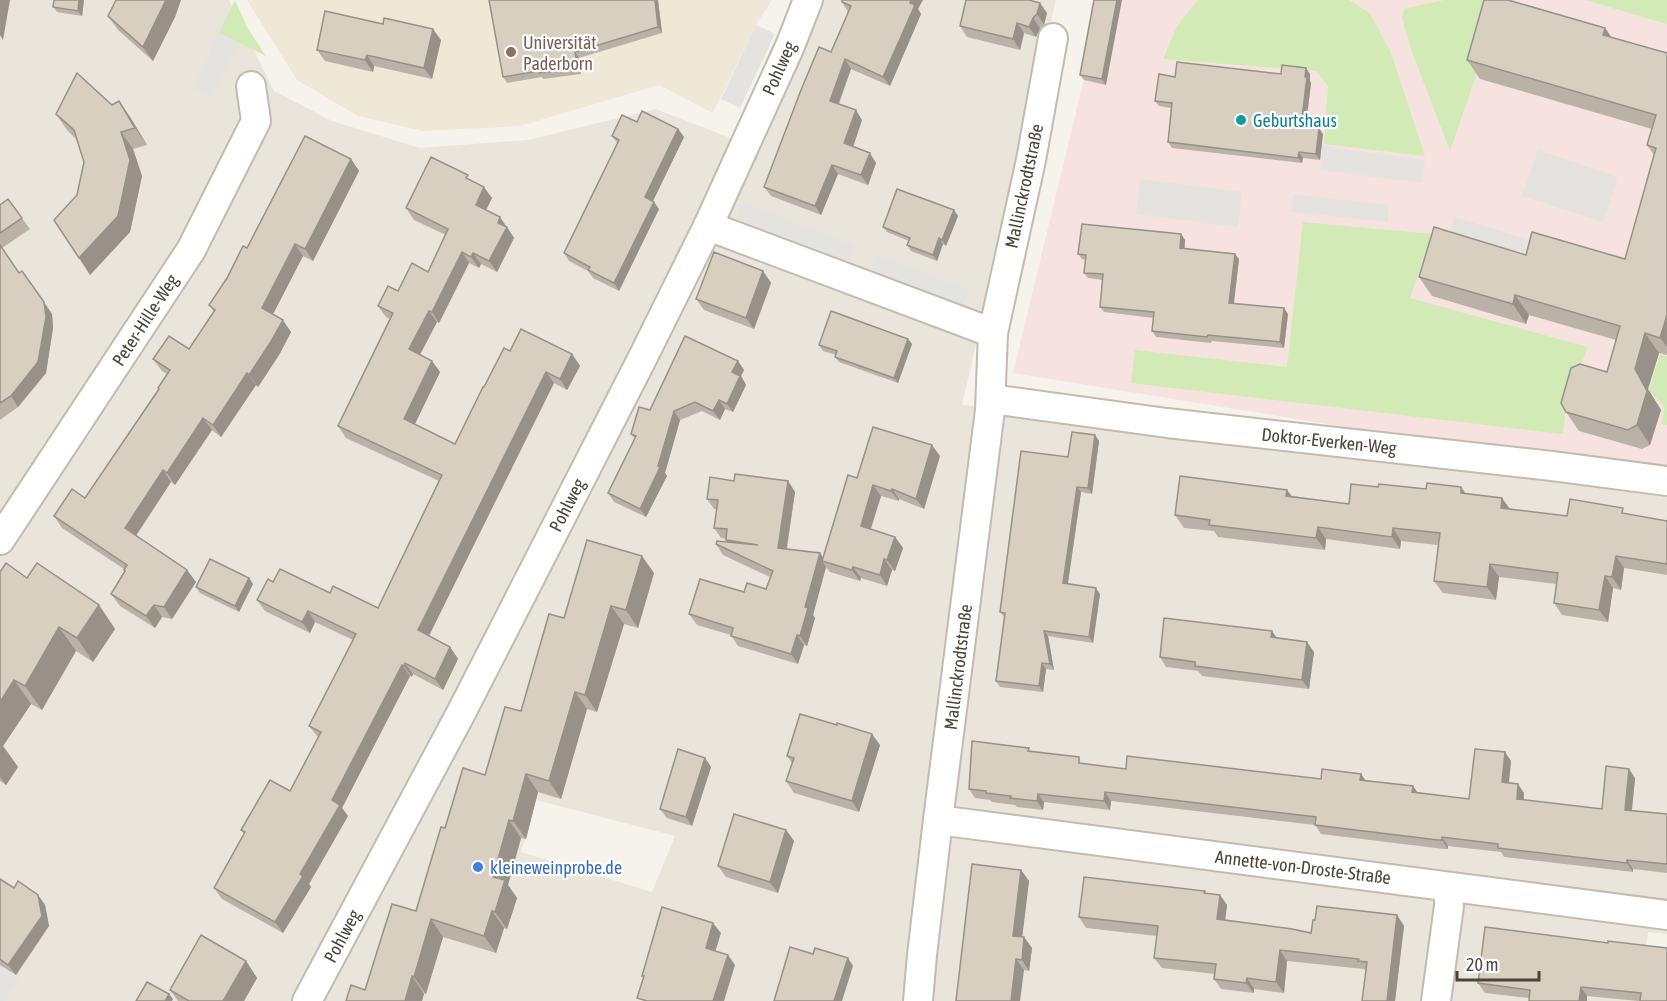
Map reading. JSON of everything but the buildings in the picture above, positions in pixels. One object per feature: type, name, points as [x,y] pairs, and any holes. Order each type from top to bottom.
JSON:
[{"type":"street","name":"Pohlweg","points":[[307,1001],[461,713],[708,226],[790,46],[808,0]]},
{"type":"street","name":"Mallinckrodtstraße","points":[[918,1001],[938,820],[991,399],[993,333],[1031,160],[1053,38]]},
{"type":"street","name":"Peter-Hille-Weg","points":[[0,540],[191,250],[256,121],[251,86]]},
{"type":"street","points":[[708,226],[993,333]]},
{"type":"street","name":"Doktor-Everken-Weg","points":[[991,399],[1167,423],[1667,481]]},
{"type":"street","name":"Annette-von-Droste-Straße","points":[[938,820],[1667,915]]},
{"type":"street","points":[[1436,1001],[1449,906],[1449,886]]},
{"type":"shaded area","points":[[0,0],[229,0],[274,91],[332,121],[420,148],[528,140],[656,109],[751,146],[815,0],[1056,0],[962,405],[1667,485],[1667,934],[1648,932],[1639,1001],[0,1001]],"holes":[[[536,800],[675,836],[652,892],[521,852]]]},
{"type":"shaded area","name":"Universität Paderborn","points":[[247,0],[772,0],[756,25],[713,113],[659,85],[520,126],[423,131],[358,116],[297,80]]},
{"type":"shaded area","points":[[1103,0],[1667,0],[1667,479],[1013,373]]},
{"type":"shaded area","points":[[756,25],[775,34],[740,108],[721,99]]},
{"type":"shaded area","points":[[219,33],[239,43],[212,98],[193,88]]},
{"type":"shaded area","points":[[1323,146],[1425,160],[1422,183],[1320,170]]},
{"type":"shaded area","points":[[1538,150],[1618,177],[1603,222],[1522,196]]},
{"type":"shaded area","points":[[1140,179],[1242,192],[1238,227],[1136,214]]},
{"type":"shaded area","points":[[1293,194],[1389,205],[1388,222],[1291,212]]},
{"type":"shaded area","points":[[742,202],[855,246],[848,265],[735,221]]},
{"type":"shaded area","points":[[1454,217],[1541,243],[1535,265],[1448,239]]},
{"type":"shaded area","points":[[877,255],[969,290],[962,308],[870,274]]},
{"type":"shaded area","points":[[0,966],[19,979],[4,1001],[0,1001]]},
{"type":"green space","points":[[235,0],[247,27],[266,56],[219,33]]},
{"type":"green space","points":[[1198,0],[1349,0],[1370,13],[1391,53],[1425,156],[1324,144],[1328,86],[1317,71],[1163,59],[1177,26]]},
{"type":"green space","points":[[1444,0],[1502,0],[1450,151],[1411,49],[1402,18],[1404,9]]},
{"type":"green space","points":[[1585,0],[1667,0],[1667,24]]},
{"type":"green space","points":[[1303,222],[1432,234],[1410,298],[1588,347],[1567,398],[1563,434],[1131,383],[1135,350],[1287,367]]},
{"type":"green space","points":[[1660,355],[1667,356],[1667,425],[1661,424],[1665,408],[1649,390]]},
{"type":"place","name":"Universität Paderborn","points":[[511,52]]},
{"type":"place","name":"Geburtshaus","points":[[1241,120]]},
{"type":"place","name":"kleineweinprobe.de","points":[[478,867]]}]
